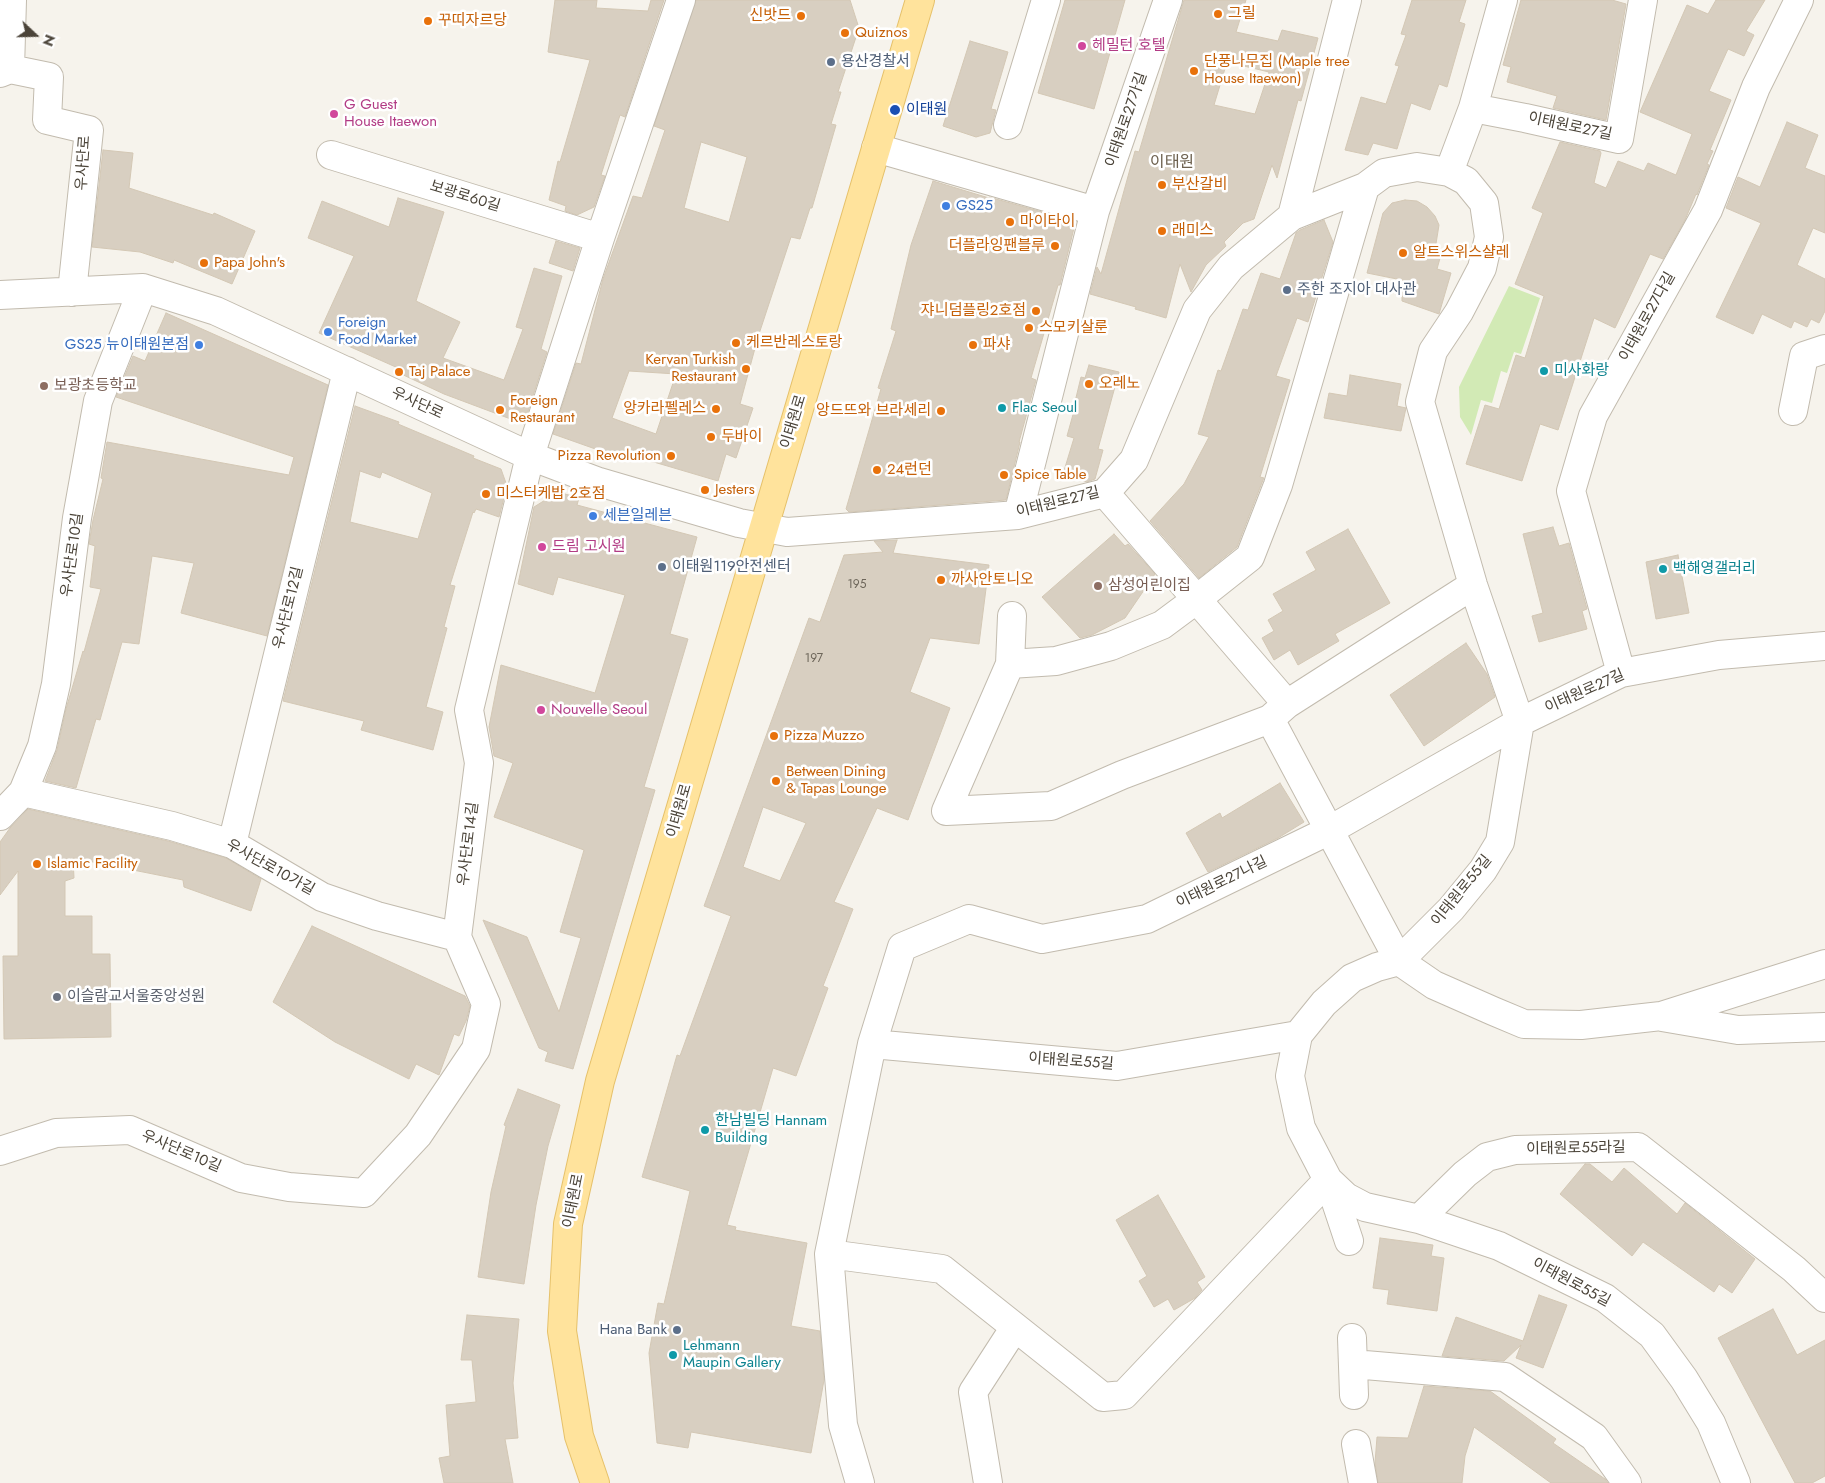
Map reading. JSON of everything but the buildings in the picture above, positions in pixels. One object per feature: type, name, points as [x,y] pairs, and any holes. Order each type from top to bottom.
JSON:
[{"type":"main road","name":"이태원로","points":[[595,1483],[579,1436],[562,1331],[568,1224],[600,1081],[920,0]]},
{"type":"street","points":[[5,71],[12,0]]},
{"type":"street","points":[[530,456],[600,238],[681,0]]},
{"type":"street","points":[[1008,125],[1046,0]]},
{"type":"street","name":"이태원로27가길","points":[[1095,211],[1168,0]]},
{"type":"street","points":[[1292,216],[1347,0]]},
{"type":"street","points":[[1449,172],[1473,108],[1503,0]]},
{"type":"street","name":"이태원로27길","points":[[1473,108],[1619,139],[1643,0]]},
{"type":"street","name":"이태원로27다길","points":[[1621,673],[1571,491],[1593,416],[1708,210],[1756,87],[1799,0]]},
{"type":"street","name":"우사단로","points":[[5,71],[49,76],[47,120],[89,130],[72,292]]},
{"type":"street","points":[[876,148],[1095,211],[1018,515]]},
{"type":"street","name":"보광로60길","points":[[331,155],[600,238]]},
{"type":"street","name":"이태원로27길","points":[[763,528],[787,532],[1018,515],[1105,493],[1134,460],[1197,310],[1231,267],[1292,216],[1365,187],[1384,173],[1417,167],[1449,172],[1466,182],[1484,202],[1489,237],[1482,268],[1459,312],[1433,351],[1420,402],[1473,585],[1520,722],[1621,673],[1719,655],[1825,646]]},
{"type":"street","points":[[1010,664],[1056,661],[1111,646],[1162,624],[1197,600],[1250,557],[1278,485],[1365,187]]},
{"type":"street","name":"우사단로","points":[[0,295],[143,288],[216,311],[530,456],[599,482],[739,523],[763,528]]},
{"type":"street","name":"우사단로10길","points":[[0,816],[23,792],[42,746],[56,684],[77,518],[98,401],[143,288]]},
{"type":"street","points":[[1793,411],[1804,356],[1825,349]]},
{"type":"street","name":"우사단로12길","points":[[232,844],[346,372]]},
{"type":"street","name":"우사단로14길","points":[[457,937],[479,763],[469,710],[530,456]]},
{"type":"street","points":[[1105,493],[1197,600],[1279,712],[1328,831],[1399,961],[1434,984],[1524,1024],[1581,1024],[1661,1016],[1825,964]]},
{"type":"street","points":[[1012,616],[1010,664],[946,811],[1051,806],[1122,775],[1279,712],[1473,585]]},
{"type":"street","name":"이태원로27나길","points":[[872,1044],[902,947],[969,920],[1042,938],[1146,919],[1328,831],[1520,722]]},
{"type":"street","name":"이태원로55길","points":[[1520,722],[1500,842],[1483,870],[1451,908],[1399,961],[1377,966],[1352,978],[1324,1003],[1298,1035],[1290,1076],[1302,1128],[1328,1180],[1346,1197],[1365,1207],[1419,1219],[1499,1246],[1606,1298],[1652,1336],[1684,1378],[1711,1423],[1736,1483]]},
{"type":"street","name":"우사단로10가길","points":[[23,792],[172,826],[232,844],[322,897],[377,916],[457,937]]},
{"type":"street","name":"우사단로10길","points":[[0,1151],[56,1133],[130,1130],[241,1178],[289,1187],[364,1193],[418,1135],[476,1048],[486,1004],[457,937]]},
{"type":"street","points":[[1661,1016],[1738,1030],[1825,1027]]},
{"type":"street","name":"이태원로55길","points":[[872,1044],[1117,1066],[1298,1035]]},
{"type":"street","points":[[860,1483],[843,1425],[829,1254],[872,1044]]},
{"type":"street","name":"이태원로55라길","points":[[1419,1219],[1465,1174],[1487,1157],[1515,1150],[1638,1147],[1794,1269],[1825,1298]]},
{"type":"street","points":[[829,1254],[942,1269],[1103,1397],[1124,1395],[1328,1180],[1349,1240]]},
{"type":"street","points":[[988,1483],[973,1392],[1015,1328]]},
{"type":"street","points":[[1354,1395],[1353,1351],[1505,1376],[1594,1437],[1627,1483]]},
{"type":"street","points":[[1356,1444],[1363,1483]]},
{"type":"green space","points":[[1509,286],[1540,298],[1521,354],[1514,352],[1507,373],[1501,371],[1492,403],[1481,400],[1471,435],[1460,417],[1459,387]]},
{"type":"place","name":"그릴","points":[[1218,14]]},
{"type":"place","name":"신밧드","points":[[801,16]]},
{"type":"place","name":"꾸띠자르당","points":[[428,21]]},
{"type":"place","name":"Quiznos","points":[[845,33]]},
{"type":"place","name":"헤밀턴 호텔","points":[[1082,46]]},
{"type":"place","name":"용산경찰서","points":[[831,62]]},
{"type":"place","name":"단풍나무집 (Maple tree House Itaewon)","points":[[1194,71]]},
{"type":"place","name":"이태원","points":[[895,110]]},
{"type":"place","name":"G Guest House Itaewon","points":[[334,114]]},
{"type":"place","name":"부산갈비","points":[[1162,185]]},
{"type":"place","name":"GS25","points":[[946,206]]},
{"type":"place","name":"마이타이","points":[[1010,222]]},
{"type":"place","name":"래미스","points":[[1162,231]]},
{"type":"place","name":"더플라잉팬블루","points":[[1055,246]]},
{"type":"place","name":"알트스위스샬레","points":[[1403,253]]},
{"type":"place","name":"Papa John's","points":[[204,263]]},
{"type":"place","name":"주한 조지아 대사관","points":[[1287,290]]},
{"type":"place","name":"쟈니덤플링2호점","points":[[1036,311]]},
{"type":"place","name":"스모키살룬","points":[[1029,328]]},
{"type":"place","name":"Foreign Food Market","points":[[328,332]]},
{"type":"place","name":"케르반레스토랑","points":[[736,343]]},
{"type":"place","name":"GS25 뉴이태원본점","points":[[199,345]]},
{"type":"place","name":"파샤","points":[[973,345]]},
{"type":"place","name":"Kervan Turkish Restaurant","points":[[746,369]]},
{"type":"place","name":"미사화랑","points":[[1544,371]]},
{"type":"place","name":"Taj Palace","points":[[399,372]]},
{"type":"place","name":"오레노","points":[[1089,384]]},
{"type":"place","name":"보광초등학교","points":[[44,386]]},
{"type":"place","name":"Flac Seoul","points":[[1002,408]]},
{"type":"place","name":"앙카라펠레스","points":[[716,409]]},
{"type":"place","name":"Foreign Restaurant","points":[[500,410]]},
{"type":"place","name":"앙드뜨와 브라세리","points":[[941,411]]},
{"type":"place","name":"두바이","points":[[711,437]]},
{"type":"place","name":"Pizza Revolution","points":[[671,456]]},
{"type":"place","name":"24런던","points":[[877,470]]},
{"type":"place","name":"Spice Table","points":[[1004,475]]},
{"type":"place","name":"Jesters","points":[[705,490]]},
{"type":"place","name":"미스터케밥 2호점","points":[[486,494]]},
{"type":"place","name":"세븐일레븐","points":[[593,516]]},
{"type":"place","name":"드림 고시원","points":[[542,547]]},
{"type":"place","name":"이태원119안전센터","points":[[662,567]]},
{"type":"place","name":"백해영갤러리","points":[[1663,569]]},
{"type":"place","name":"까사안토니오","points":[[941,580]]},
{"type":"place","name":"삼성어린이집","points":[[1098,586]]},
{"type":"place","name":"Nouvelle Seoul","points":[[541,710]]},
{"type":"place","name":"Pizza Muzzo","points":[[774,736]]},
{"type":"place","name":"Between Dining & Tapas Lounge","points":[[776,781]]},
{"type":"place","name":"Islamic Facility","points":[[37,864]]},
{"type":"place","name":"이슬람교서울중앙성원","points":[[57,997]]},
{"type":"place","name":"한남빌딩 Hannam Building","points":[[705,1130]]},
{"type":"place","name":"Hana Bank","points":[[677,1330]]},
{"type":"place","name":"Lehmann Maupin Gallery","points":[[673,1355]]},
{"type":"district","name":"이태원","points":[[1172,163]]}]
